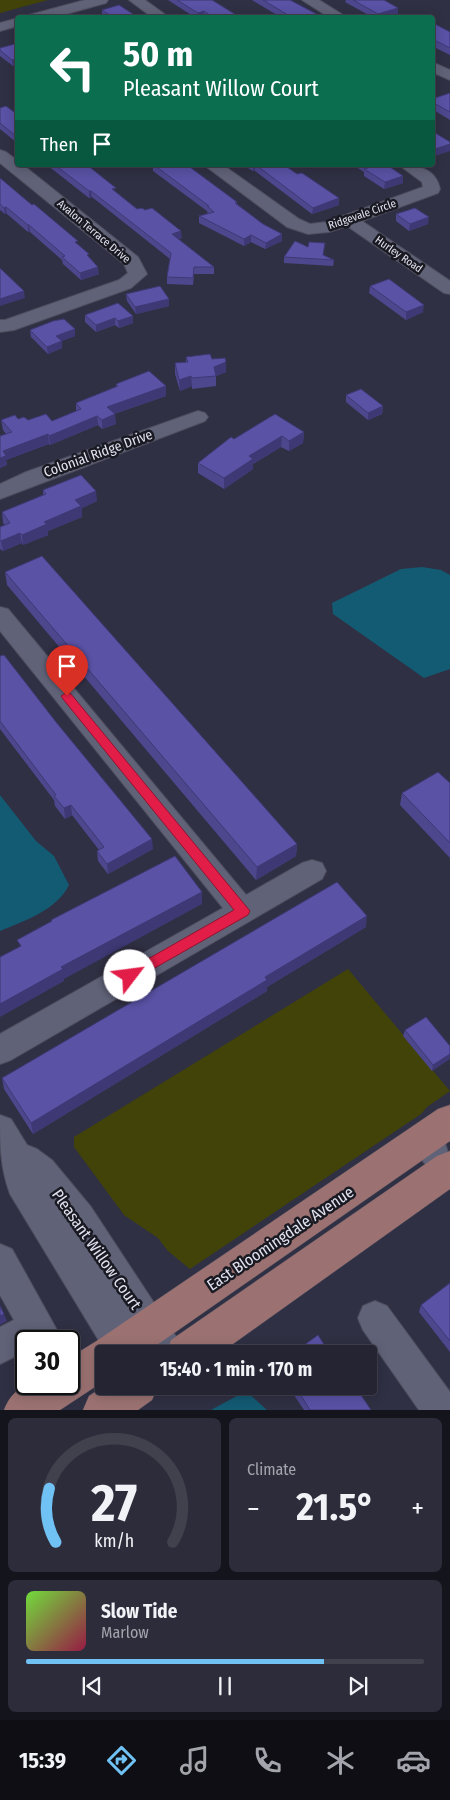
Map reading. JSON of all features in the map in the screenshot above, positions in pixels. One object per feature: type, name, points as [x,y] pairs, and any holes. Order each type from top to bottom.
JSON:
[{"type":"main road","name":"East Bloomingdale Avenue","points":[[135,1345],[437,1130]]},
{"type":"main road","points":[[198,1345],[450,1169]]},
{"type":"main road","name":"East Bloomingdale Avenue","points":[[80,1375],[95,1367]]},
{"type":"main road","points":[[24,1410],[47,1395]]},
{"type":"main road","points":[[103,1410],[125,1395]]},
{"type":"street","points":[[45,15],[101,0]]},
{"type":"street","points":[[136,0],[158,15]]},
{"type":"street","points":[[309,0],[336,15]]},
{"type":"street","points":[[0,26],[15,23]]},
{"type":"street","points":[[435,68],[450,76]]},
{"type":"street","name":"Avalon Terrace Drive","points":[[0,155],[132,261],[138,274],[125,284],[7,326],[0,326]]},
{"type":"street","name":"Ridgevale Circle","points":[[215,167],[293,223],[308,229],[328,227],[432,189],[430,180],[410,167]]},
{"type":"street","name":"Hurley Road","points":[[348,219],[450,289]]},
{"type":"street","name":"Colonial Ridge Drive","points":[[0,492],[34,477],[198,417]]},
{"type":"street","points":[[0,615],[8,639],[243,911]]},
{"type":"street","points":[[0,1050],[312,871]]},
{"type":"street","points":[[437,1130],[450,1169]]},
{"type":"street","name":"Pleasant Willow Court","points":[[8,1143],[19,1176],[60,1218],[129,1345]]},
{"type":"street","points":[[0,1261],[39,1330]]},
{"type":"street","points":[[375,1318],[441,1410]]},
{"type":"street","points":[[0,1346],[15,1342]]},
{"type":"shaded area","points":[[0,0],[48,0],[0,13]]},
{"type":"shaded area","points":[[348,969],[450,1091],[427,1107],[421,1114],[190,1269],[168,1251],[158,1238],[124,1215],[74,1147],[74,1137]]},
{"type":"water","points":[[422,567],[441,570],[450,575],[450,669],[424,678],[333,614],[332,603],[401,569]]},
{"type":"water","points":[[0,795],[36,841],[54,856],[69,885],[57,901],[39,914],[0,931]]},
{"type":"water","points":[[239,1395],[250,1395],[267,1410],[211,1410]]},
{"type":"building","points":[[177,0],[212,0],[236,15],[210,15],[204,11],[198,13]]},
{"type":"building","points":[[263,0],[290,0],[318,15],[288,15]]},
{"type":"building","points":[[353,0],[384,0],[398,8],[378,14]]},
{"type":"building","points":[[119,5],[134,15],[110,15],[102,10]]},
{"type":"building","points":[[435,24],[450,32],[450,48],[435,40]]},
{"type":"building","points":[[15,44],[15,59],[12,60],[0,48]]},
{"type":"building","points":[[450,93],[450,112],[435,104],[435,98]]},
{"type":"building","points":[[6,106],[15,113],[15,135],[0,123],[0,108]]},
{"type":"building","points":[[435,133],[450,142],[450,144],[435,149]]},
{"type":"building","points":[[58,167],[90,167],[116,188],[112,189],[137,209],[142,208],[145,210],[152,208],[181,231],[172,234],[214,267],[194,267],[193,278],[167,277],[171,253]]},
{"type":"building","points":[[157,167],[190,167],[263,224],[282,234],[266,243],[251,235],[244,239],[199,216],[214,212],[207,206],[209,206]]},
{"type":"building","points":[[259,167],[287,167],[297,174],[302,173],[339,198],[313,208]]},
{"type":"building","points":[[367,167],[390,167],[403,176],[385,182],[364,169],[368,168]]},
{"type":"building","points":[[0,178],[78,241],[75,242],[89,254],[87,255],[98,267],[80,273],[62,257],[65,256],[29,225],[6,207],[4,208],[0,204]]},
{"type":"building","points":[[415,208],[429,217],[410,224],[396,214]]},
{"type":"building","points":[[295,241],[308,247],[309,242],[325,243],[323,255],[334,260],[284,257]]},
{"type":"building","points":[[0,268],[24,291],[0,299]]},
{"type":"building","points":[[389,279],[424,305],[406,312],[370,286]]},
{"type":"building","points":[[160,286],[169,299],[135,307],[126,294]]},
{"type":"building","points":[[118,303],[133,316],[118,321],[115,318],[96,325],[85,315]]},
{"type":"building","points":[[64,319],[75,329],[56,336],[62,341],[47,347],[30,330],[53,321]]},
{"type":"building","points":[[210,354],[212,359],[225,358],[226,362],[214,367],[216,376],[192,378],[191,376],[179,380],[175,363],[188,362],[186,357]]},
{"type":"building","points":[[149,371],[166,386],[107,407],[115,414],[102,420],[97,416],[49,436],[48,434],[3,451],[6,456],[0,458],[0,436],[12,432],[1,420],[15,415],[18,419],[24,417],[28,420],[46,414],[52,421],[81,409],[76,403]]},
{"type":"building","points":[[361,389],[383,406],[368,413],[346,395]]},
{"type":"building","points":[[275,414],[304,432],[289,441],[282,436],[249,456],[253,459],[224,478],[198,463],[231,437],[234,439]]},
{"type":"building","points":[[81,475],[96,491],[75,500],[81,506],[44,522],[47,524],[22,535],[20,533],[0,540],[0,527],[10,523],[2,512],[46,494],[43,490]]},
{"type":"building","points":[[42,556],[297,844],[257,867],[5,572]]},
{"type":"building","points":[[4,655],[152,839],[107,864],[97,851],[104,847],[71,805],[64,808],[54,796],[56,795],[0,721],[0,656]]},
{"type":"building","points":[[438,772],[450,783],[450,843],[402,793]]},
{"type":"building","points":[[175,856],[202,892],[61,967],[63,969],[0,1004],[0,957],[21,946],[17,940],[51,920]]},
{"type":"building","points":[[337,882],[367,916],[265,977],[267,980],[31,1123],[2,1078]]},
{"type":"building","points":[[426,1017],[450,1046],[450,1054],[433,1065],[405,1030]]},
{"type":"building","points":[[450,1283],[450,1341],[421,1305]]},
{"type":"building","points":[[0,1306],[4,1314],[0,1316]]},
{"type":"building","points":[[318,1335],[324,1345],[304,1345]]},
{"type":"building","points":[[301,1395],[361,1395],[371,1410],[310,1410]]},
{"type":"route","points":[[67,696],[243,911],[130,976]]}]
